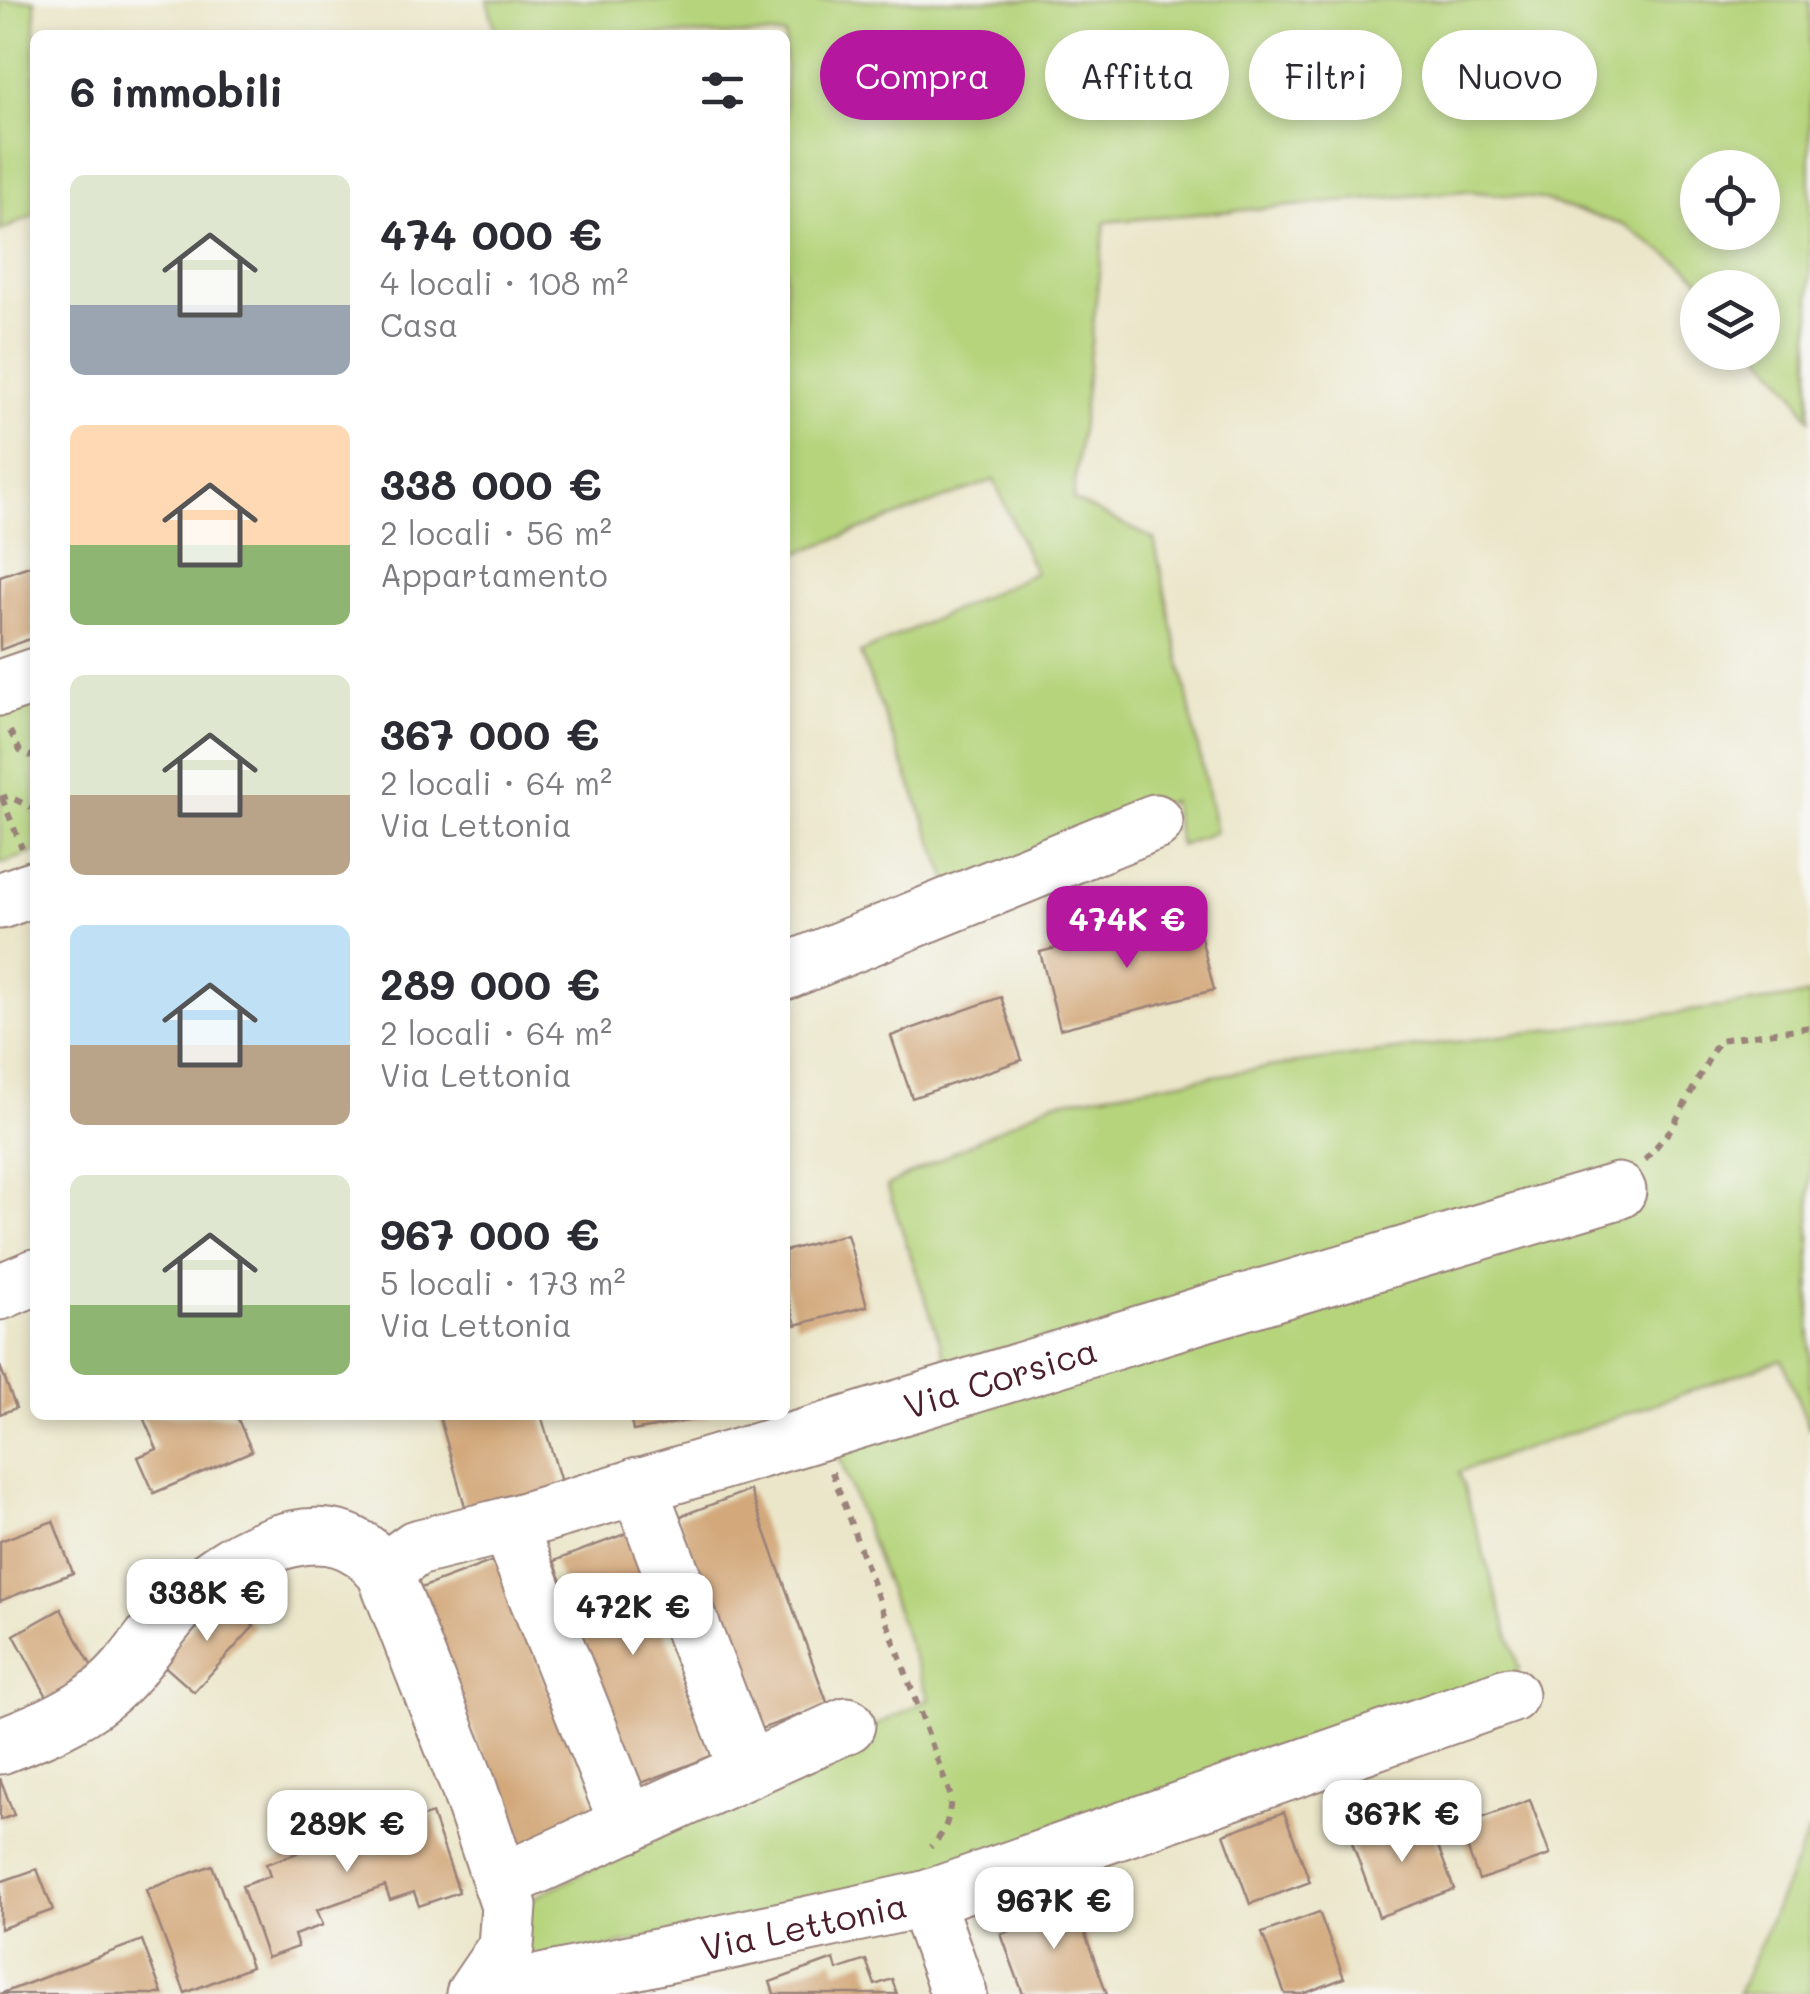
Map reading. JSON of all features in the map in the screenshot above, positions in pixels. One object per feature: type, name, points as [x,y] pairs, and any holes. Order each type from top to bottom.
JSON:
[{"type":"street","points":[[0,688],[30,678]]},
{"type":"street","points":[[790,970],[1155,822]]},
{"type":"street","name":"Via Corsica","points":[[384,1572],[416,1548],[818,1434],[1618,1191]]},
{"type":"street","points":[[0,1292],[30,1280]]},
{"type":"street","points":[[638,1485],[747,1770]]},
{"type":"street","points":[[508,1525],[628,1824]]},
{"type":"street","points":[[0,1746],[60,1722],[105,1692],[183,1600],[241,1556],[281,1541],[327,1538],[360,1548],[384,1572],[468,1784],[508,1906],[506,1946],[474,1994]]},
{"type":"street","name":"Via Lettonia","points":[[486,1994],[926,1874],[1510,1695]]},
{"type":"street","points":[[501,1882],[848,1725]]},
{"type":"street","points":[[926,1874],[959,1994]]},
{"type":"path","points":[[0,735],[12,730],[20,751],[30,756]]},
{"type":"path","points":[[20,882],[1,799],[8,796],[30,807]]},
{"type":"path","points":[[1618,1191],[1672,1128],[1720,1040],[1810,1028]]},
{"type":"path","points":[[818,1434],[951,1796],[949,1819],[926,1874]]},
{"type":"green space","points":[[0,0],[35,0],[35,30],[30,30],[30,217],[0,231]]},
{"type":"green space","points":[[487,0],[1810,0],[1810,419],[1775,370],[1780,370],[1780,270],[1691,270],[1623,225],[1540,199],[1466,191],[1105,222],[1073,500],[1154,539],[1216,832],[1180,846],[1171,801],[951,888],[860,653],[1035,573],[994,480],[790,556],[790,30],[496,30]]},
{"type":"green space","points":[[30,704],[30,854],[0,864],[0,714]]},
{"type":"green space","points":[[1810,995],[1810,1430],[1782,1359],[1459,1472],[1519,1669],[1502,1684],[919,1882],[518,1966],[520,1905],[929,1699],[833,1440],[960,1401],[887,1186],[1053,1102],[1275,1066]]},
{"type":"green space","points":[[1810,1829],[1810,1994],[1738,1994]]},
{"type":"building","points":[[30,566],[30,639],[0,650],[0,576]]},
{"type":"building","points":[[1195,913],[1214,990],[1060,1029],[1040,952]]},
{"type":"building","points":[[1001,997],[1022,1060],[912,1098],[891,1036]]},
{"type":"building","points":[[847,1234],[867,1306],[796,1325],[790,1304],[790,1250]]},
{"type":"building","points":[[0,1366],[16,1408],[0,1414]]},
{"type":"building","points":[[144,1420],[238,1420],[252,1451],[154,1493],[138,1457],[157,1449]]},
{"type":"building","points":[[440,1420],[542,1420],[565,1496],[470,1524]]},
{"type":"building","points":[[631,1420],[693,1420],[633,1431]]},
{"type":"building","points":[[750,1490],[828,1705],[755,1731],[678,1517]]},
{"type":"building","points":[[53,1521],[73,1573],[0,1601],[0,1541]]},
{"type":"building","points":[[627,1533],[712,1756],[639,1784],[554,1561]]},
{"type":"building","points":[[498,1559],[597,1816],[517,1846],[418,1589]]},
{"type":"building","points":[[220,1596],[254,1626],[194,1692],[160,1662]]},
{"type":"building","points":[[61,1609],[98,1678],[51,1704],[14,1635]]},
{"type":"building","points":[[0,1778],[14,1815],[0,1820]]},
{"type":"building","points":[[1530,1800],[1550,1855],[1479,1880],[1459,1826]]},
{"type":"building","points":[[1284,1812],[1310,1882],[1250,1904],[1224,1834]]},
{"type":"building","points":[[1425,1812],[1454,1889],[1379,1917],[1351,1840]]},
{"type":"building","points":[[432,1814],[459,1892],[419,1906],[414,1892],[390,1900],[385,1886],[317,1910],[323,1925],[294,1935],[298,1947],[267,1958],[242,1886],[270,1876],[266,1864],[297,1853],[293,1840],[360,1816],[364,1826],[395,1815],[398,1825]]},
{"type":"building","points":[[212,1865],[251,1967],[185,1993],[146,1890]]},
{"type":"building","points":[[37,1869],[53,1910],[0,1929],[0,1882]]},
{"type":"building","points":[[1070,1893],[1107,1994],[1023,1994],[1001,1934],[1034,1922],[1029,1908]]},
{"type":"building","points":[[1319,1912],[1344,1978],[1303,1994],[1285,1994],[1262,1933]]},
{"type":"building","points":[[142,1940],[162,1994],[0,1994]]},
{"type":"building","points":[[834,1959],[837,1970],[866,1960],[875,1985],[892,1979],[897,1994],[774,1994],[770,1982]]}]
